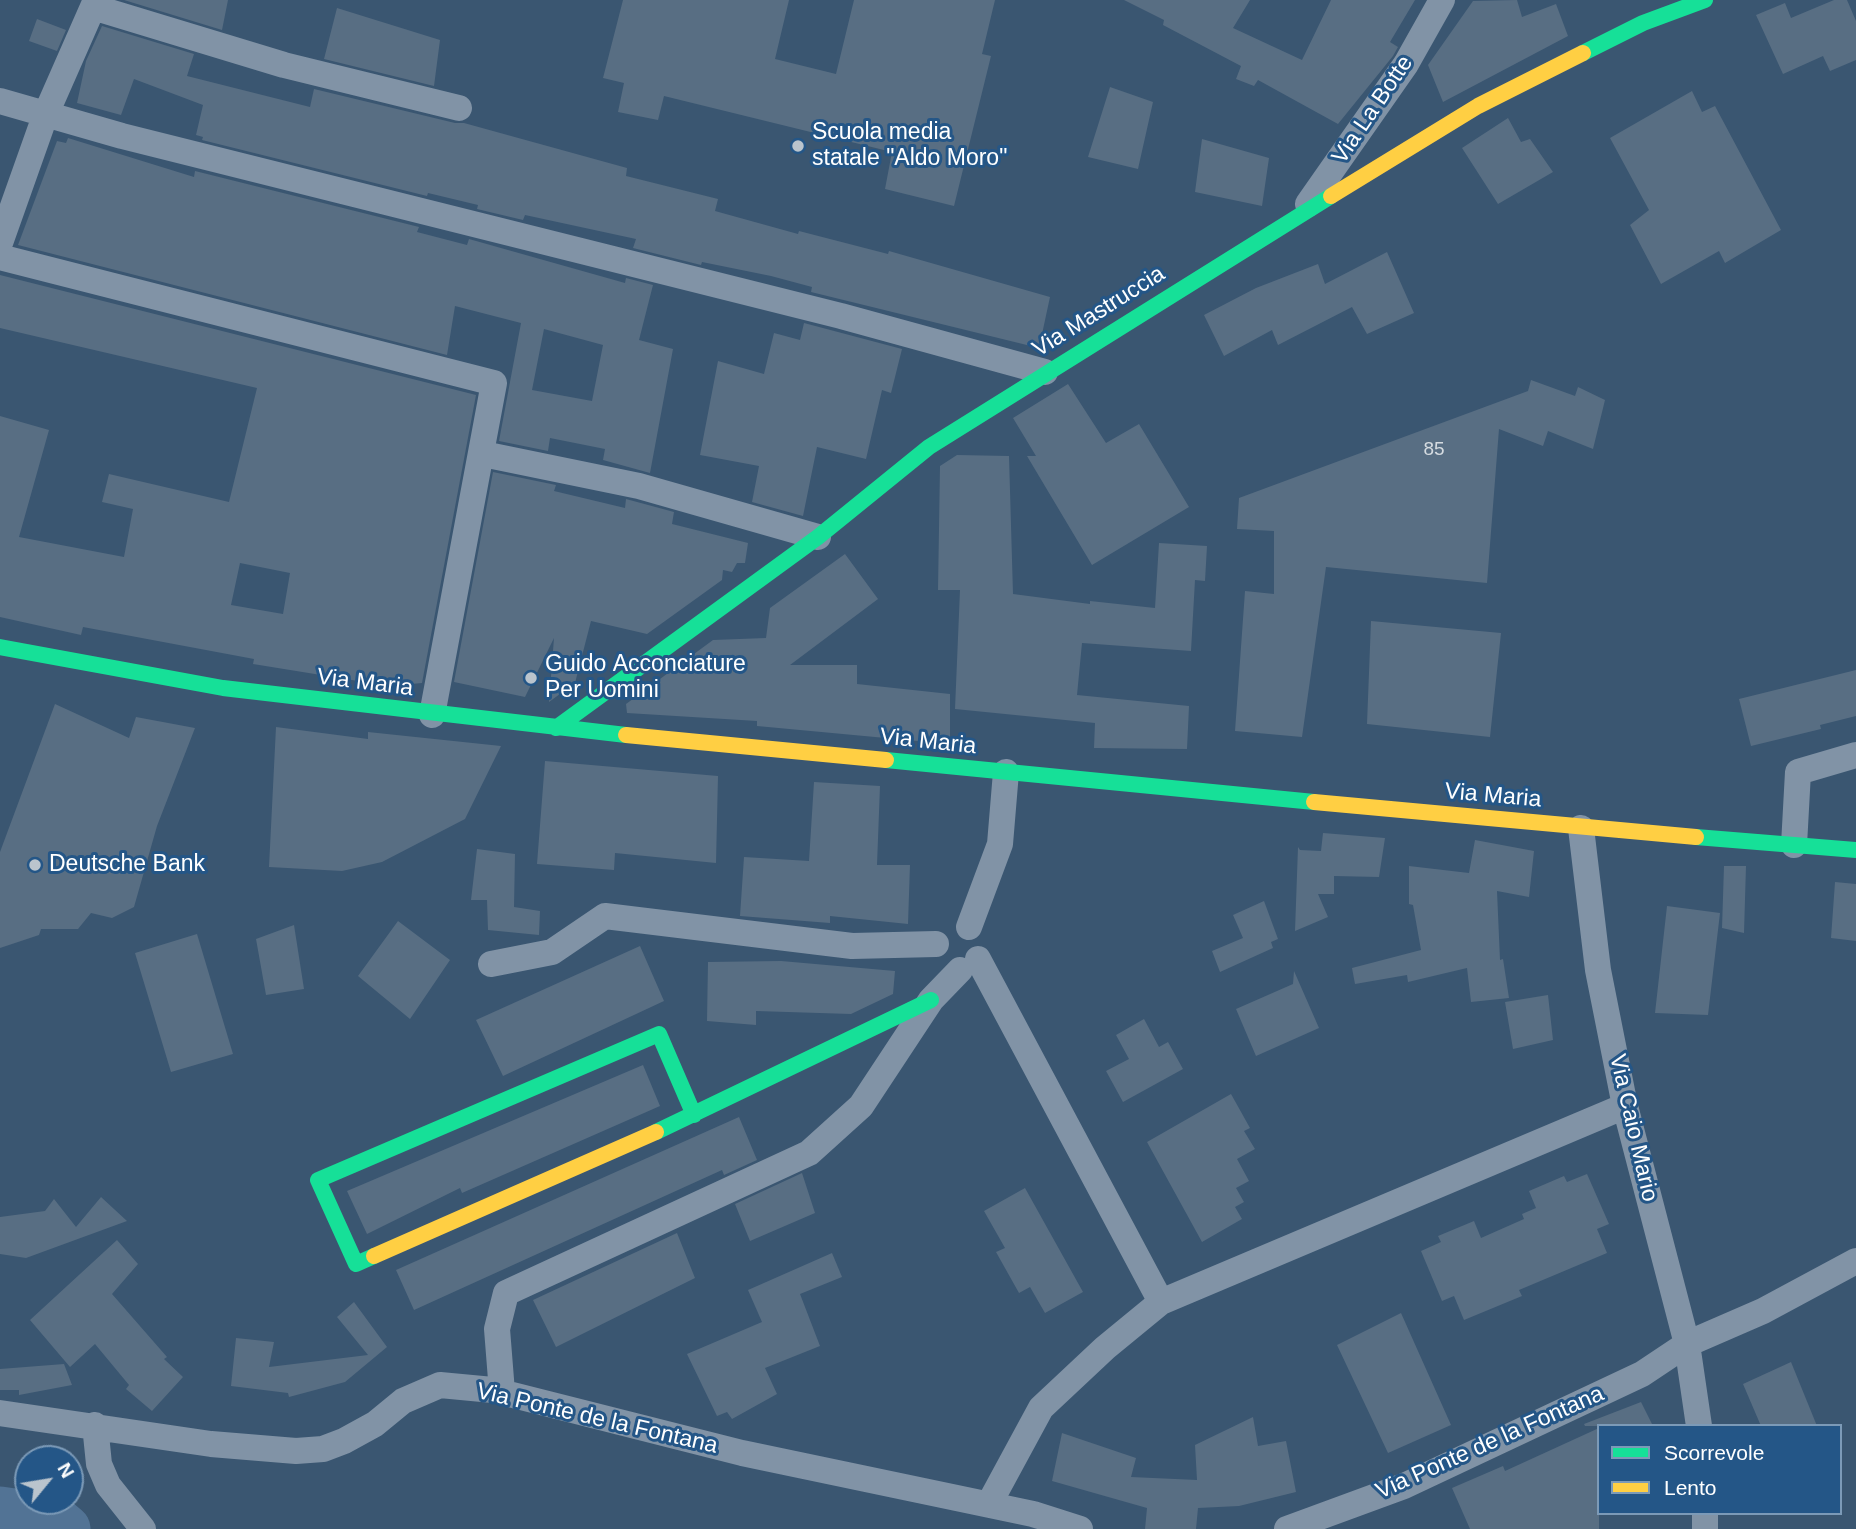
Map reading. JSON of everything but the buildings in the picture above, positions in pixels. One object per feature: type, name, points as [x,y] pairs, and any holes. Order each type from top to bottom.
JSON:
[{"type":"street","name":"Via La Botte","points":[[1299,217],[1406,64],[1442,0]]},
{"type":"street","name":"Via Mastruccia","points":[[556,728],[818,537],[929,447],[1045,372],[1478,106],[1643,23],[1705,0]]},
{"type":"street","points":[[0,243],[45,116],[95,4],[284,65],[459,108]]},
{"type":"street","points":[[0,101],[45,116],[841,316],[1045,372]]},
{"type":"street","points":[[0,257],[92,284],[494,383],[483,454],[432,715]]},
{"type":"street","points":[[483,454],[639,486],[818,537]]},
{"type":"street","name":"Via Maria","points":[[0,647],[223,688],[432,715],[1581,828],[1856,850]]},
{"type":"street","points":[[1794,845],[1798,772],[1856,755]]},
{"type":"street","points":[[969,927],[1000,844],[1006,772]]},
{"type":"street","name":"Via Caio Mario","points":[[1581,828],[1598,970],[1625,1106],[1687,1344],[1699,1424]]},
{"type":"street","points":[[491,964],[552,952],[605,916],[852,946],[936,944]]},
{"type":"street","points":[[502,1392],[497,1329],[506,1293],[809,1153],[861,1106],[931,1000],[969,965],[979,937],[969,927],[947,928],[936,944]]},
{"type":"street","points":[[936,944],[941,961],[953,970],[969,965]]},
{"type":"street","points":[[969,965],[1161,1302]]},
{"type":"street","points":[[694,1115],[659,1034],[318,1180],[356,1264],[694,1115],[931,1000]]},
{"type":"street","points":[[989,1504],[1041,1408],[1105,1348],[1161,1302],[1625,1106]]},
{"type":"street","name":"Via Ponte de la Fontana","points":[[1287,1529],[1404,1486],[1642,1374],[1687,1344],[1763,1311],[1856,1261]]},
{"type":"street","name":"Via Ponte de la Fontana","points":[[0,1413],[59,1424],[95,1425],[211,1444],[296,1451],[323,1449],[375,1424],[403,1401],[440,1385],[502,1392],[742,1453],[989,1504],[1080,1529]]},
{"type":"street","points":[[95,1425],[99,1464],[108,1485],[143,1529]]},
{"type":"waterway","points":[[0,1511],[54,1519],[66,1529]]},
{"type":"traffic: fast","points":[[1583,53],[1643,23],[1705,0]]},
{"type":"traffic: fast","points":[[556,728],[818,537],[929,447],[1331,196]]},
{"type":"traffic: fast","points":[[0,647],[223,688],[626,735]]},
{"type":"traffic: fast","points":[[886,760],[1314,802]]},
{"type":"traffic: fast","points":[[1696,837],[1856,850]]},
{"type":"traffic: fast","points":[[656,1132],[931,1000]]},
{"type":"traffic: fast","points":[[374,1256],[356,1264],[318,1180],[659,1034],[694,1115]]},
{"type":"traffic: slow","points":[[1331,196],[1478,106],[1583,53]]},
{"type":"traffic: slow","points":[[626,735],[886,760]]},
{"type":"traffic: slow","points":[[1314,802],[1696,837]]},
{"type":"traffic: slow","points":[[374,1256],[656,1132]]},
{"type":"place","name":"Scuola media statale \"Aldo Moro\"","points":[[798,146]]},
{"type":"place","name":"Guido Acconciature Per Uomini","points":[[531,678]]},
{"type":"place","name":"Deutsche Bank","points":[[35,865]]}]
